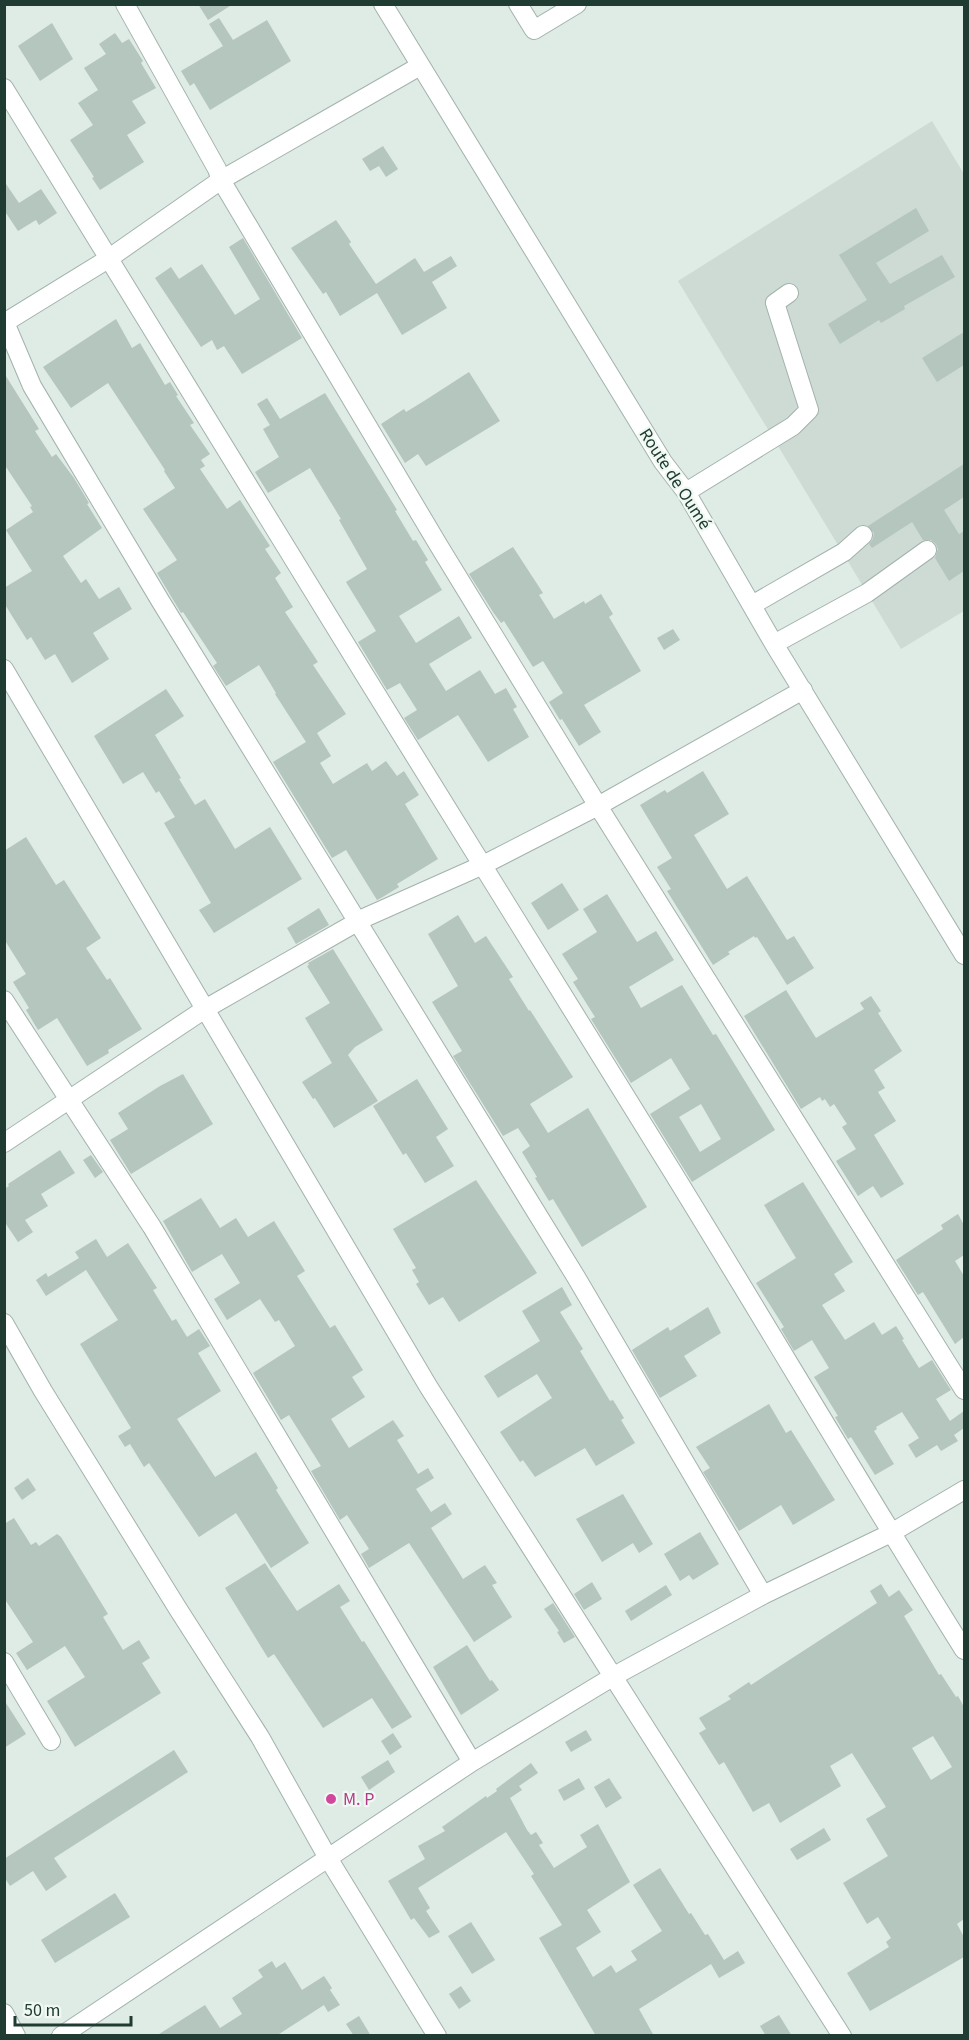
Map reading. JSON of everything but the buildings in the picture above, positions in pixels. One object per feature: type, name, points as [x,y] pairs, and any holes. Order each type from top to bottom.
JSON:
[{"type":"street","points":[[125,4],[221,180],[433,536],[598,806],[964,1390]]},
{"type":"street","name":"Route de Oumé","points":[[383,4],[663,462],[686,492],[774,644],[964,955]]},
{"type":"street","points":[[518,4],[534,30],[576,4]]},
{"type":"street","points":[[420,66],[221,180],[108,259],[5,322],[32,386],[161,602],[576,1277],[763,1595]]},
{"type":"street","points":[[4,88],[763,1319],[964,1650]]},
{"type":"street","points":[[686,492],[793,426],[809,410],[775,303],[789,293]]},
{"type":"street","points":[[752,605],[844,552],[863,535]]},
{"type":"street","points":[[774,644],[867,593],[927,550]]},
{"type":"street","points":[[4,669],[428,1386],[842,2036]]},
{"type":"street","points":[[4,1143],[205,1009],[358,921],[483,865],[598,806],[803,690]]},
{"type":"street","points":[[4,1000],[152,1227],[472,1762]]},
{"type":"street","points":[[4,1323],[43,1391],[260,1737],[328,1858],[437,2036]]},
{"type":"street","points":[[62,2036],[472,1762],[614,1676],[763,1595],[891,1533],[964,1490]]},
{"type":"street","points":[[4,1662],[51,1741]]},
{"type":"street","points":[[5,2012],[16,2036]]},
{"type":"shaded area","points":[[932,121],[964,174],[964,611],[901,649],[678,281]]},
{"type":"place","name":"M. P","points":[[331,1799]]}]
